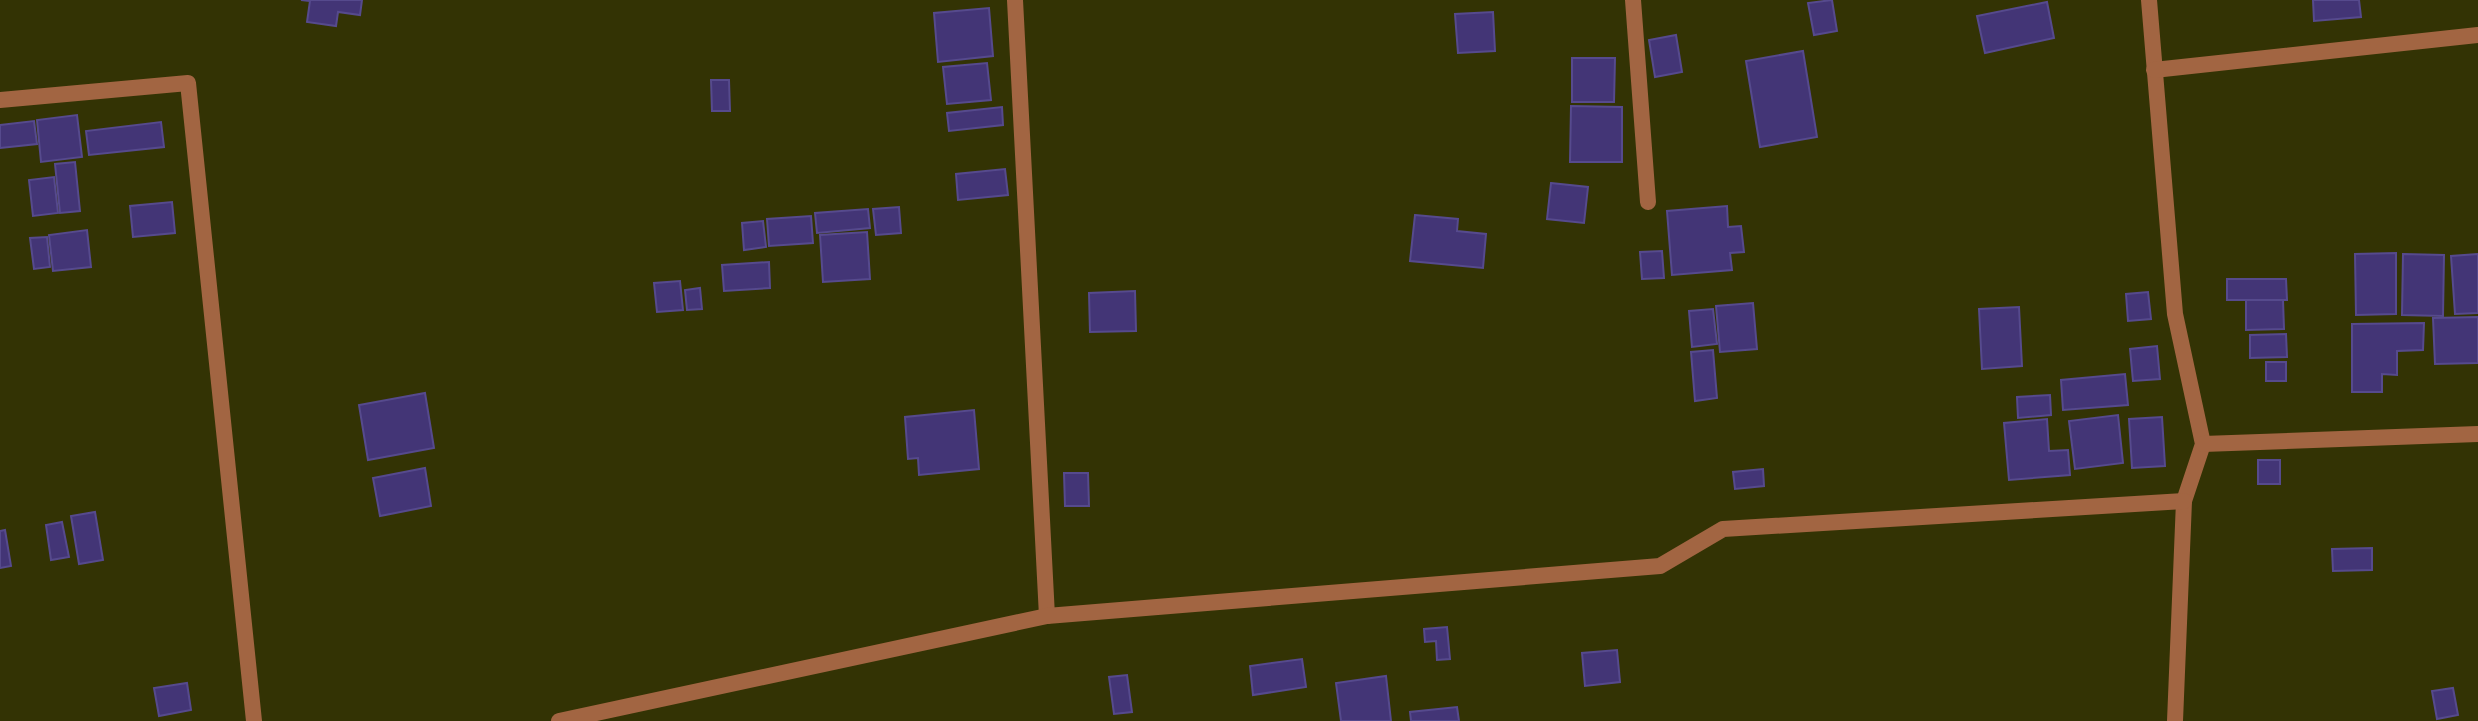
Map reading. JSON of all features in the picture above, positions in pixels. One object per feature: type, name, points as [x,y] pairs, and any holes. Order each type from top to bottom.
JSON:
[{"type":"street","points":[[1015,0],[1047,616]]},
{"type":"street","points":[[1633,0],[1648,202]]},
{"type":"street","points":[[2149,0],[2175,314],[2203,444],[2184,501],[2175,721]]},
{"type":"street","points":[[2154,70],[2478,35]]},
{"type":"street","points":[[0,100],[188,83],[254,721]]},
{"type":"street","points":[[2203,444],[2478,434]]},
{"type":"street","points":[[560,721],[1047,616],[1660,566],[1723,529],[2184,501]]},
{"type":"building","points":[[301,0],[362,0],[360,15],[338,12],[336,26],[307,22],[310,1]]},
{"type":"building","points":[[1832,0],[1837,31],[1814,35],[1808,3]]},
{"type":"building","points":[[2313,0],[2359,0],[2361,17],[2314,21]]},
{"type":"building","points":[[2047,2],[2054,38],[1985,53],[1977,16]]},
{"type":"building","points":[[989,8],[993,56],[938,62],[934,13]]},
{"type":"building","points":[[1493,12],[1495,51],[1458,53],[1455,14]]},
{"type":"building","points":[[1676,35],[1682,72],[1655,77],[1649,40]]},
{"type":"building","points":[[1803,51],[1817,137],[1760,147],[1746,61]]},
{"type":"building","points":[[1572,58],[1615,58],[1614,102],[1572,102]]},
{"type":"building","points":[[987,63],[991,100],[947,104],[943,67]]},
{"type":"building","points":[[711,80],[729,80],[730,111],[712,111]]},
{"type":"building","points":[[1571,106],[1622,107],[1622,162],[1570,162]]},
{"type":"building","points":[[1002,107],[1003,125],[949,131],[947,113]]},
{"type":"building","points":[[77,115],[82,157],[41,162],[37,120]]},
{"type":"building","points":[[34,121],[37,144],[0,148],[0,125]]},
{"type":"building","points":[[161,122],[164,147],[89,155],[86,131]]},
{"type":"building","points":[[75,162],[80,211],[60,213],[55,164]]},
{"type":"building","points":[[1005,169],[1008,195],[958,200],[956,174]]},
{"type":"building","points":[[54,177],[58,213],[33,216],[29,180]]},
{"type":"building","points":[[1551,183],[1588,187],[1584,223],[1547,219]]},
{"type":"building","points":[[172,202],[175,233],[133,237],[130,206]]},
{"type":"building","points":[[1727,206],[1728,227],[1741,226],[1744,252],[1730,253],[1732,270],[1672,275],[1667,211]]},
{"type":"building","points":[[899,207],[901,233],[876,235],[873,209]]},
{"type":"building","points":[[868,209],[870,228],[817,233],[815,213]]},
{"type":"building","points":[[1415,215],[1458,219],[1457,231],[1486,234],[1483,268],[1410,261]]},
{"type":"building","points":[[811,216],[813,243],[769,246],[767,219]]},
{"type":"building","points":[[763,221],[766,247],[744,250],[742,223]]},
{"type":"building","points":[[87,230],[91,267],[53,271],[49,235]]},
{"type":"building","points":[[867,232],[870,279],[823,282],[820,235]]},
{"type":"building","points":[[47,237],[50,267],[34,269],[30,238]]},
{"type":"building","points":[[1662,251],[1664,278],[1642,279],[1640,252]]},
{"type":"building","points":[[2396,253],[2396,314],[2356,315],[2355,254]]},
{"type":"building","points":[[2403,254],[2444,255],[2443,316],[2402,315]]},
{"type":"building","points":[[2478,254],[2478,313],[2455,314],[2451,256]]},
{"type":"building","points":[[769,262],[770,288],[724,291],[722,265]]},
{"type":"building","points":[[2227,279],[2286,279],[2287,300],[2227,300]]},
{"type":"building","points":[[680,281],[683,310],[657,312],[654,283]]},
{"type":"building","points":[[700,288],[702,309],[687,310],[685,290]]},
{"type":"building","points":[[1135,291],[1136,331],[1090,332],[1089,293]]},
{"type":"building","points":[[2148,292],[2151,319],[2128,321],[2126,294]]},
{"type":"building","points":[[2246,300],[2283,300],[2284,329],[2246,330]]},
{"type":"building","points":[[1753,303],[1757,349],[1720,352],[1716,306]]},
{"type":"building","points":[[2019,307],[2022,366],[1982,369],[1979,309]]},
{"type":"building","points":[[1713,309],[1717,344],[1692,347],[1689,311]]},
{"type":"building","points":[[2478,317],[2478,363],[2435,364],[2433,318]]},
{"type":"building","points":[[2424,323],[2423,350],[2397,351],[2397,375],[2382,374],[2382,392],[2352,392],[2352,324]]},
{"type":"building","points":[[2286,334],[2287,357],[2250,358],[2250,335]]},
{"type":"building","points":[[2157,346],[2160,379],[2133,381],[2130,349]]},
{"type":"building","points":[[1713,350],[1717,398],[1695,401],[1691,352]]},
{"type":"building","points":[[2266,362],[2286,362],[2286,381],[2266,381]]},
{"type":"building","points":[[2125,374],[2128,405],[2063,410],[2061,380]]},
{"type":"building","points":[[425,393],[434,448],[368,460],[359,405]]},
{"type":"building","points":[[2050,395],[2051,415],[2018,418],[2017,397]]},
{"type":"building","points":[[974,410],[979,469],[919,475],[918,458],[908,459],[905,417]]},
{"type":"building","points":[[2118,415],[2123,463],[2075,469],[2069,421]]},
{"type":"building","points":[[2162,417],[2165,466],[2132,468],[2129,419]]},
{"type":"building","points":[[2047,419],[2049,451],[2068,450],[2070,475],[2009,480],[2004,423]]},
{"type":"building","points":[[2258,460],[2280,460],[2280,484],[2258,484]]},
{"type":"building","points":[[425,468],[431,506],[380,516],[373,478]]},
{"type":"building","points":[[1763,469],[1764,486],[1735,489],[1733,472]]},
{"type":"building","points":[[1064,473],[1088,473],[1089,506],[1065,506]]},
{"type":"building","points":[[95,512],[103,560],[79,564],[71,516]]},
{"type":"building","points":[[62,522],[69,557],[51,560],[46,525]]},
{"type":"building","points":[[5,530],[11,566],[0,568],[0,531]]},
{"type":"building","points":[[2372,548],[2372,570],[2333,571],[2332,549]]},
{"type":"building","points":[[1447,627],[1450,659],[1437,660],[1436,641],[1425,642],[1424,629]]},
{"type":"building","points":[[1617,650],[1620,682],[1585,686],[1582,653]]},
{"type":"building","points":[[1302,659],[1306,687],[1253,695],[1250,666]]},
{"type":"building","points":[[1127,675],[1132,712],[1114,714],[1109,677]]},
{"type":"building","points":[[1386,676],[1391,721],[1341,721],[1336,683]]},
{"type":"building","points":[[187,683],[191,710],[159,716],[154,688]]},
{"type":"building","points":[[2453,688],[2458,715],[2437,719],[2432,691]]},
{"type":"building","points":[[1457,707],[1459,721],[1411,721],[1410,712]]}]
